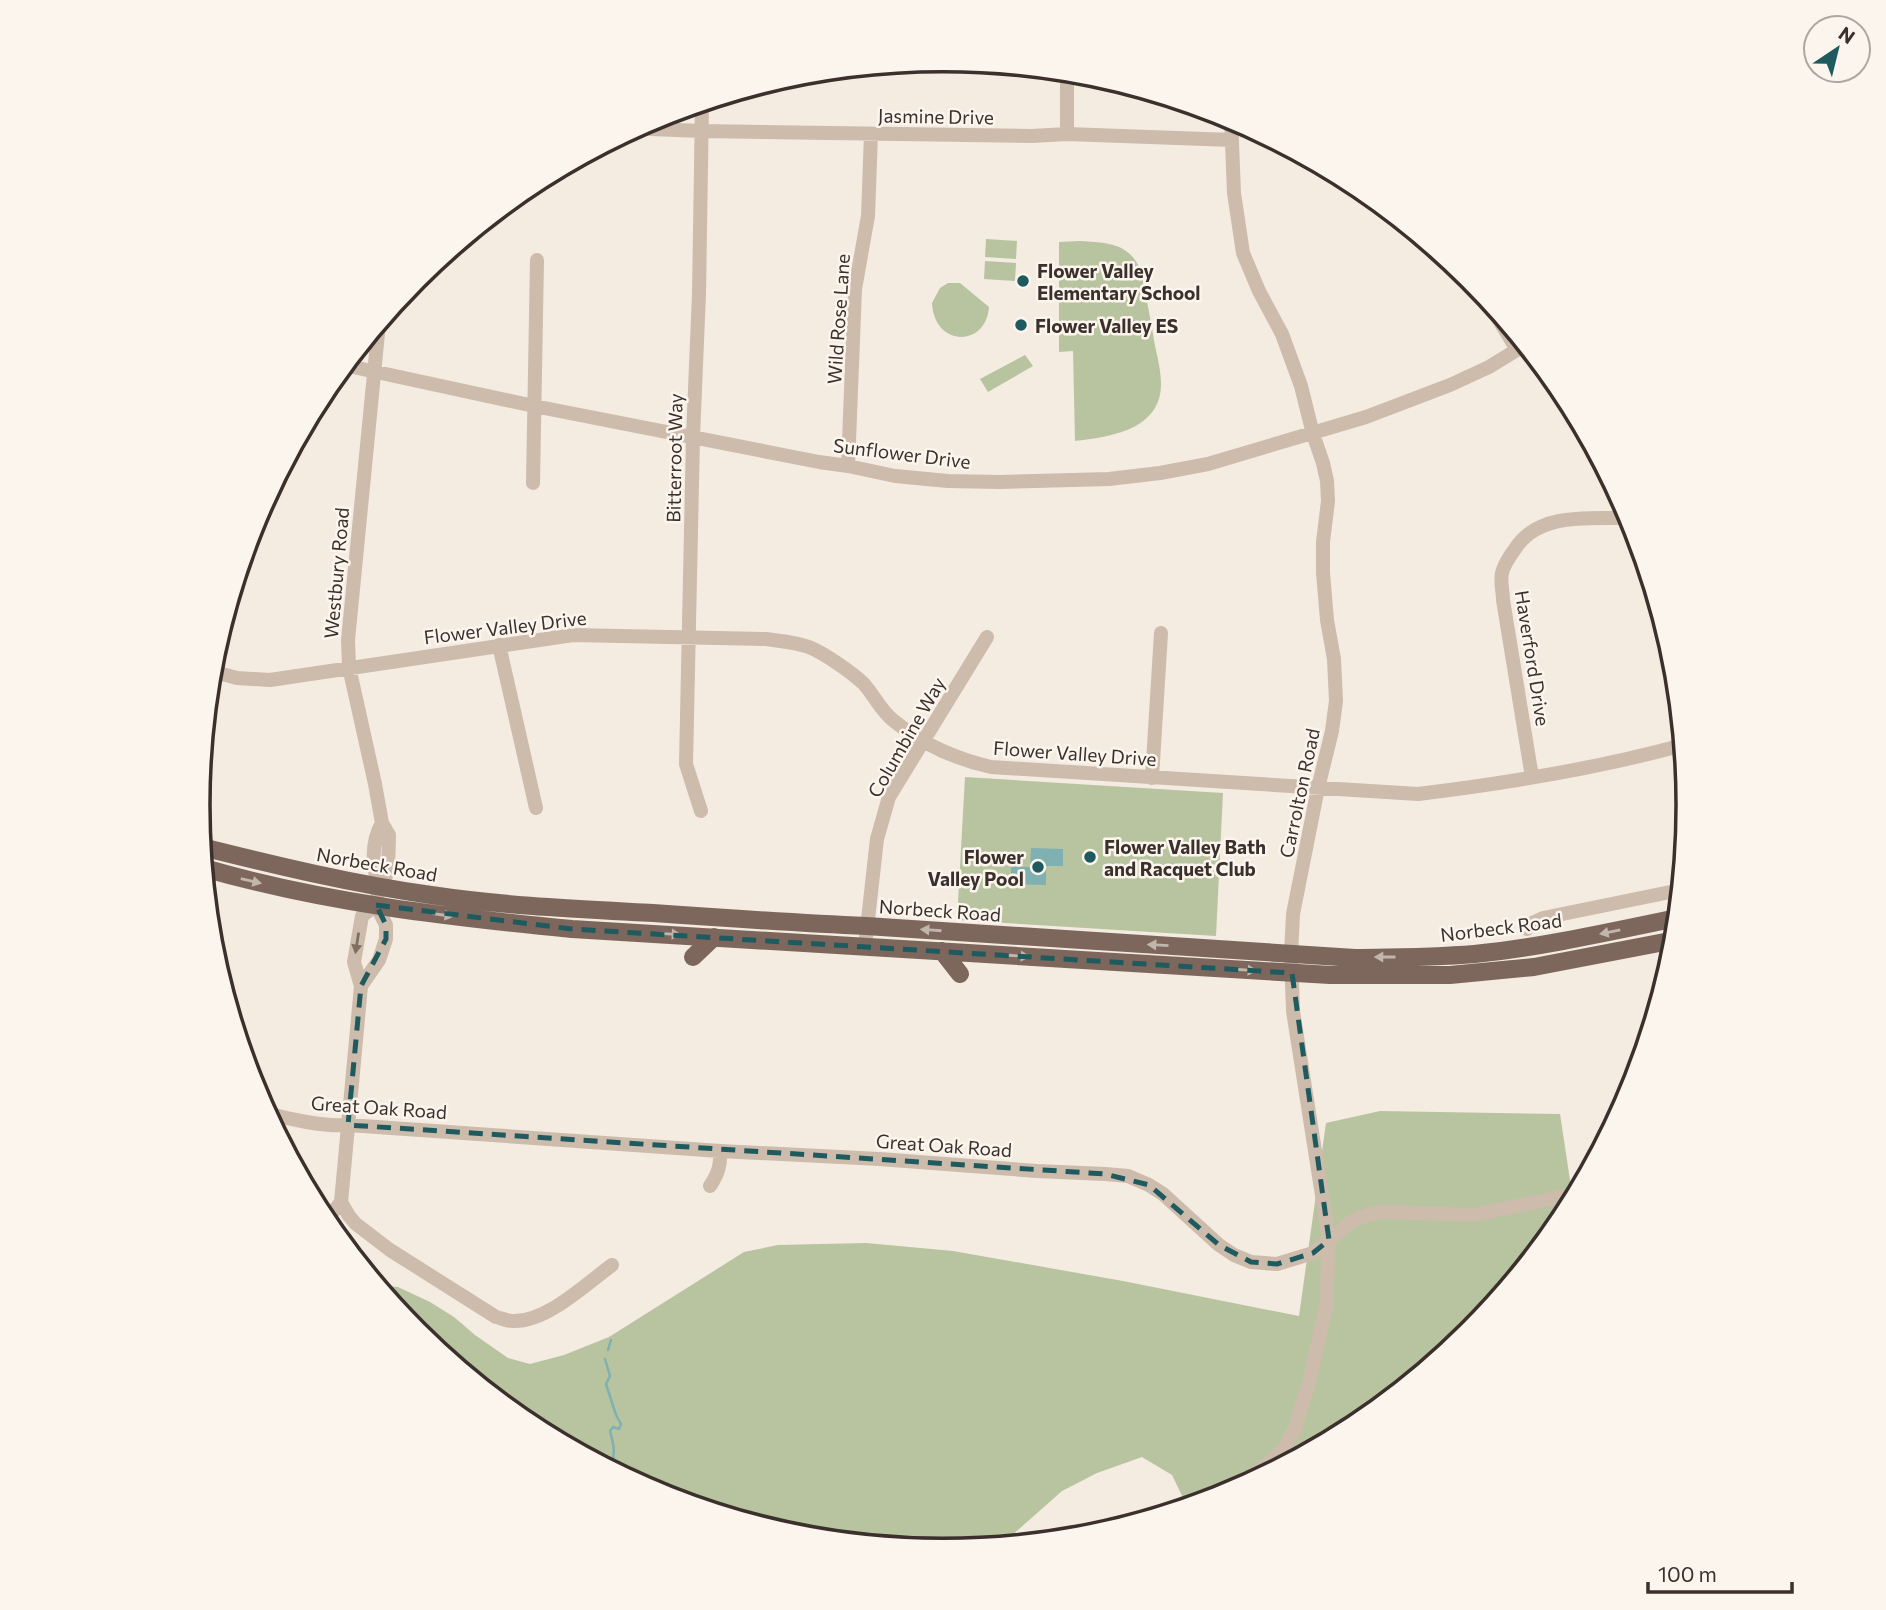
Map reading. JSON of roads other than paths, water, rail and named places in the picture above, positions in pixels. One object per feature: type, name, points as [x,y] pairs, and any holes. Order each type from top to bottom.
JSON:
[{"type":"main road","name":"Norbeck Road","points":[[211,849],[299,872],[379,887],[481,901],[1355,958],[1483,953],[1570,940],[1667,920]]},
{"type":"main road","name":"Norbeck Road","points":[[213,871],[328,898],[464,918],[559,927],[1330,975],[1450,975],[1534,968],[1663,942]]},
{"type":"main road","points":[[693,957],[714,937]]},
{"type":"main road","points":[[1619,966],[1631,949]]},
{"type":"main road","points":[[942,951],[960,974]]},
{"type":"street","points":[[1067,83],[1067,134]]},
{"type":"street","name":"Bitterroot Way","points":[[701,811],[686,764],[702,113]]},
{"type":"street","name":"Jasmine Drive","points":[[659,129],[1032,136],[1067,134],[1232,141]]},
{"type":"street","name":"Carrolton Road","points":[[1232,131],[1234,194],[1243,253],[1282,334],[1301,386],[1327,481],[1323,573],[1334,659],[1336,701],[1293,914],[1291,954],[1293,1012],[1329,1240],[1326,1308],[1311,1375],[1295,1428],[1284,1449],[1268,1462]]},
{"type":"street","name":"Wild Rose Lane","points":[[848,466],[855,289],[868,216],[871,134]]},
{"type":"street","points":[[533,483],[537,260]]},
{"type":"street","name":"Westbury Road","points":[[361,986],[379,960],[386,939],[386,925],[376,905],[379,887],[388,872],[389,835],[382,823],[349,667],[348,640],[377,340]]},
{"type":"street","name":"Sunflower Drive","points":[[355,368],[534,406],[895,476],[1000,482],[1110,479],[1208,464],[1366,417],[1489,367],[1518,350]]},
{"type":"street","name":"Haverford Drive","points":[[1532,777],[1503,600],[1502,575],[1507,559],[1522,537],[1545,523],[1575,519],[1618,519]]},
{"type":"street","points":[[1152,778],[1161,633]]},
{"type":"street","name":"Flower Valley Drive","points":[[222,674],[237,678],[270,680],[573,635],[766,639],[810,647],[847,670],[863,684],[892,719],[923,740],[956,758],[991,767],[1418,794],[1590,768],[1674,747]]},
{"type":"street","name":"Columbine Way","points":[[865,946],[877,839],[889,797],[987,638]]},
{"type":"street","points":[[499,645],[536,808]]},
{"type":"street","name":"Norbeck Road","points":[[1527,929],[1532,923],[1543,918],[1671,892]]},
{"type":"street","name":"Westbury Road","points":[[341,1202],[361,986],[354,962],[362,916],[376,905]]},
{"type":"street","name":"Great Oak Road","points":[[280,1117],[338,1126],[1128,1177],[1163,1194],[1219,1245],[1234,1255],[1251,1262],[1277,1264],[1313,1253],[1352,1221],[1371,1214],[1384,1212],[1473,1215],[1563,1197]]},
{"type":"street","points":[[710,1186],[718,1175],[720,1151]]},
{"type":"street","points":[[333,1212],[341,1202],[356,1224],[390,1250],[496,1317],[512,1321],[528,1320],[550,1311],[612,1265]]},
{"type":"water","name":"Flower Valley Pool","points":[[1031,848],[1063,849],[1063,866],[1046,866],[1046,885],[1011,884],[1011,867],[1030,867]]},
{"type":"waterway","points":[[608,1350],[611,1340]]},
{"type":"waterway","points":[[605,1359],[610,1376],[606,1384],[621,1424],[619,1429],[613,1427],[610,1431],[614,1450],[613,1460]]},
{"type":"place","name":"Flower Valley Elementary School","points":[[1023,281]]},
{"type":"place","name":"Flower Valley ES","points":[[1021,325]]},
{"type":"place","name":"Flower Valley Bath and Racquet Club","points":[[1090,857]]},
{"type":"place","name":"Flower Valley Pool","points":[[1038,867]]}]
